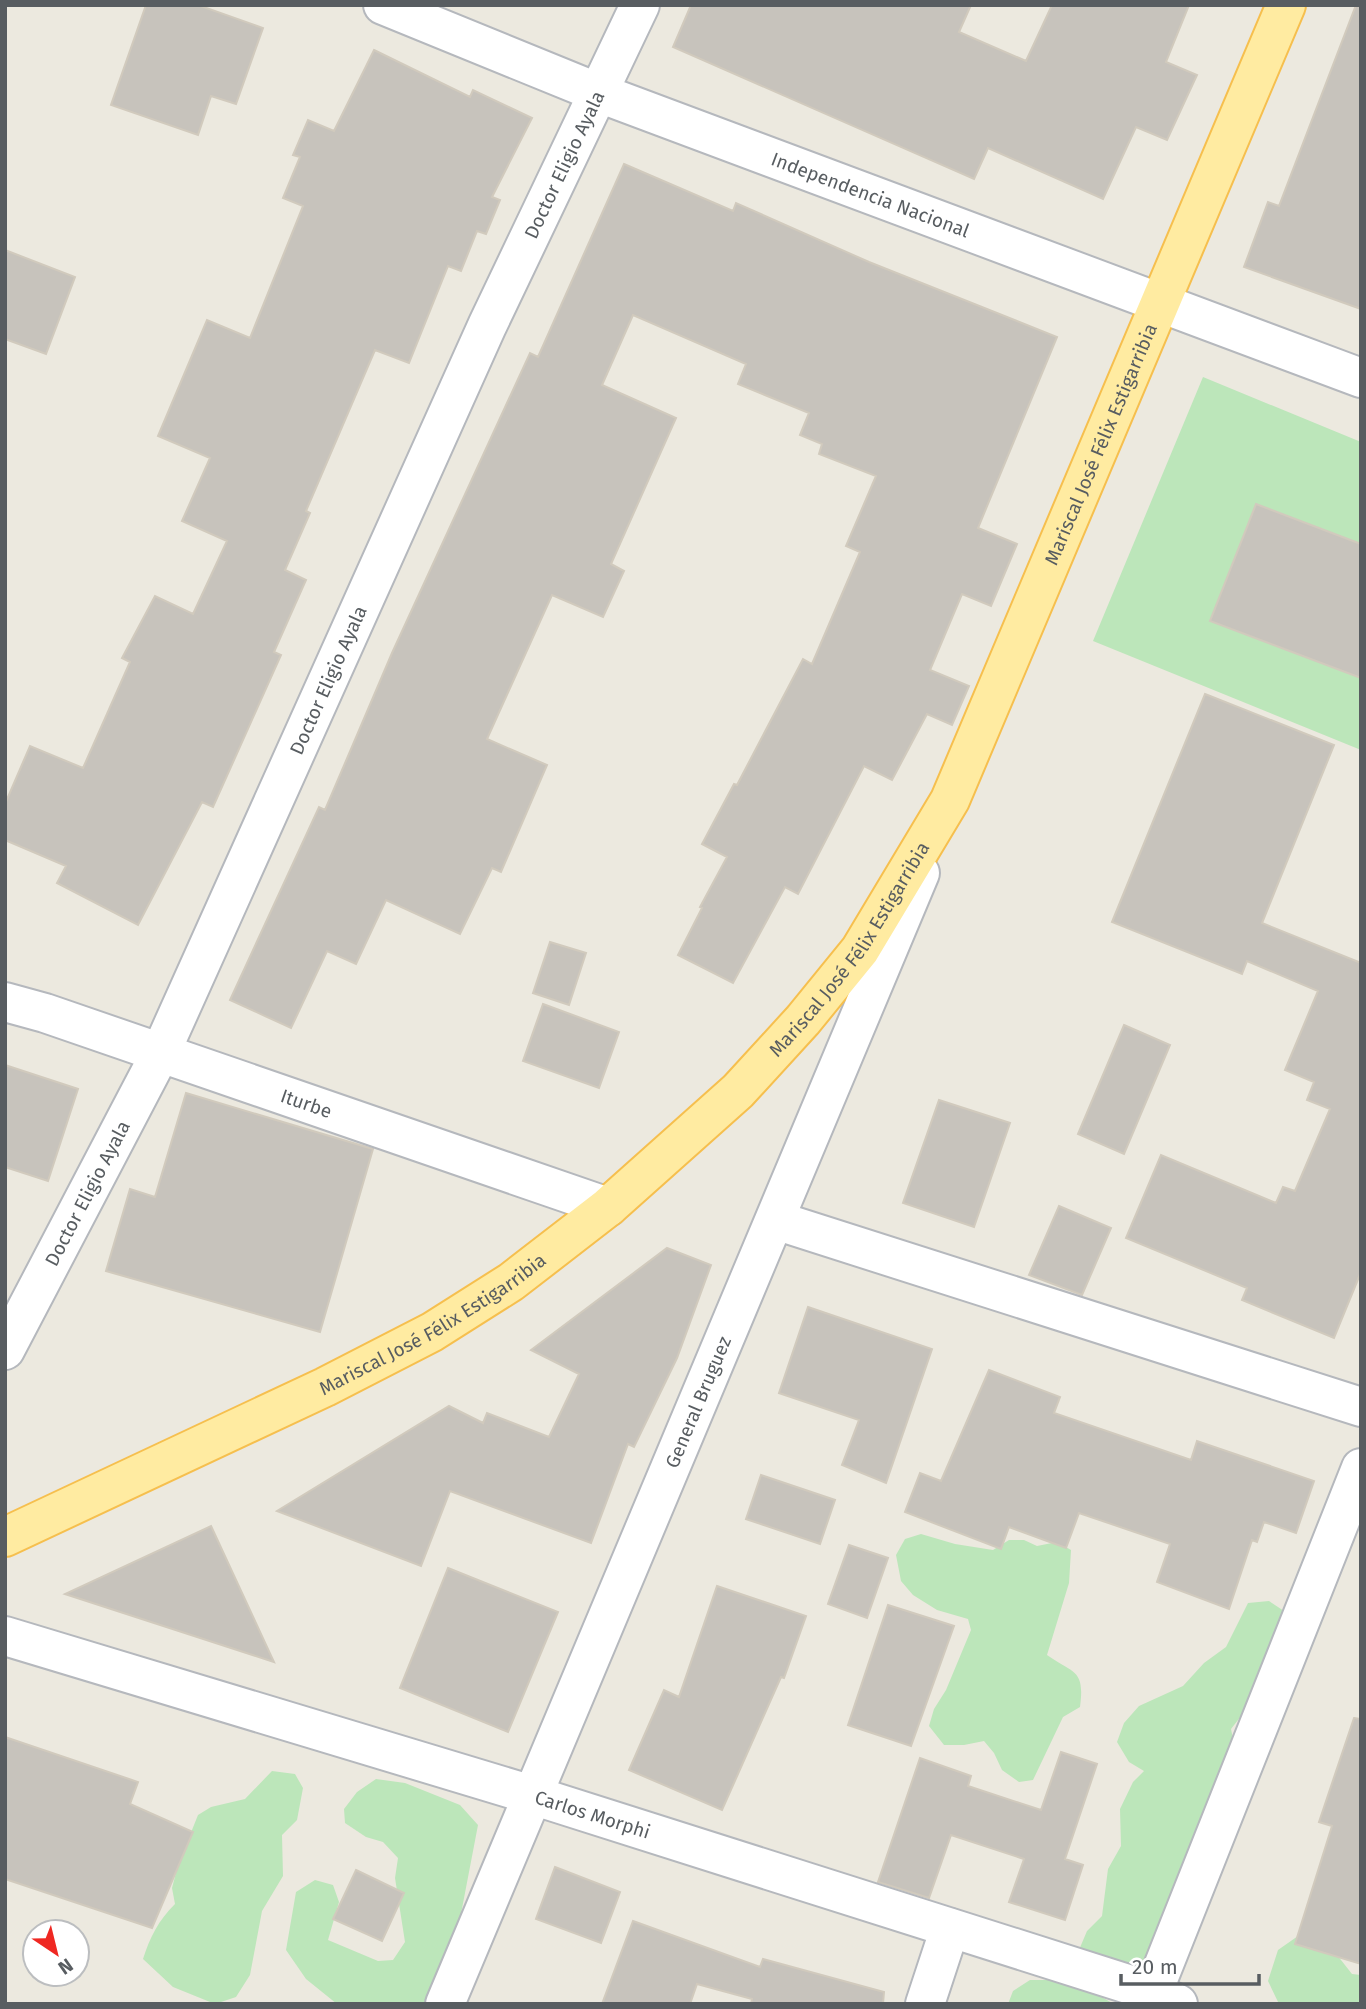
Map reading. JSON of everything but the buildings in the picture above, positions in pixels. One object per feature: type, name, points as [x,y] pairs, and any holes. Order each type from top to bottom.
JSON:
[{"type":"main road","name":"Mariscal José Félix Estigarribia","points":[[5,1537],[325,1387],[432,1332],[511,1282],[608,1207],[738,1091],[803,1020],[860,950],[950,800],[1286,5]]},
{"type":"street","name":"Independencia Nacional","points":[[383,5],[600,93],[1361,378]]},
{"type":"street","name":"Doctor Eligio Ayala","points":[[5,1350],[160,1054],[487,326],[640,5]]},
{"type":"street","name":"General Bruguez","points":[[445,2004],[950,800]]},
{"type":"street","name":"Iturbe","points":[[5,1002],[45,1013],[608,1207]]},
{"type":"street","points":[[775,1220],[1361,1407]]},
{"type":"street","points":[[1166,1998],[1361,1468]]},
{"type":"street","name":"Carlos Morphi","points":[[5,1636],[532,1795],[1166,1998]]},
{"type":"street","points":[[925,2004],[950,1928]]},
{"type":"green space","points":[[1203,377],[1361,442],[1361,750],[1093,641]]},
{"type":"green space","points":[[921,1534],[955,1544],[993,1550],[1009,1540],[1024,1540],[1037,1546],[1057,1542],[1071,1550],[1069,1583],[1047,1655],[1071,1670],[1079,1679],[1080,1707],[1063,1717],[1033,1780],[1019,1782],[1002,1770],[994,1753],[984,1741],[944,1745],[929,1726],[934,1709],[946,1690],[971,1630],[968,1619],[937,1610],[913,1595],[901,1581],[896,1555],[905,1539]]},
{"type":"green space","points":[[1269,1601],[1284,1611],[1252,1702],[1231,1729],[1234,1744],[1158,1941],[1145,1959],[1141,1974],[1076,1957],[1087,1931],[1102,1916],[1108,1869],[1121,1846],[1120,1809],[1133,1782],[1144,1771],[1129,1762],[1117,1742],[1124,1723],[1139,1706],[1183,1686],[1204,1663],[1226,1647],[1248,1603]]},
{"type":"green space","points":[[272,1771],[295,1774],[303,1788],[297,1820],[282,1835],[283,1876],[262,1911],[250,1975],[236,1997],[215,2004],[173,1987],[143,1959],[155,1930],[175,1904],[172,1888],[198,1815],[211,1807],[245,1799]]},
{"type":"green space","points":[[376,1779],[405,1783],[460,1805],[478,1825],[460,1919],[431,2004],[337,2004],[306,1979],[286,1950],[296,1892],[315,1880],[333,1885],[339,1902],[328,1940],[378,1961],[393,1960],[405,1942],[395,1878],[398,1858],[383,1842],[366,1837],[345,1823],[344,1809],[357,1792]]},
{"type":"green space","points":[[1298,1936],[1330,1946],[1352,1974],[1361,1975],[1361,2004],[1279,2004],[1268,1981],[1278,1950]]},
{"type":"green space","points":[[1065,1975],[1114,2004],[1008,2004],[1013,1991],[1030,1980],[1047,1980]]}]
